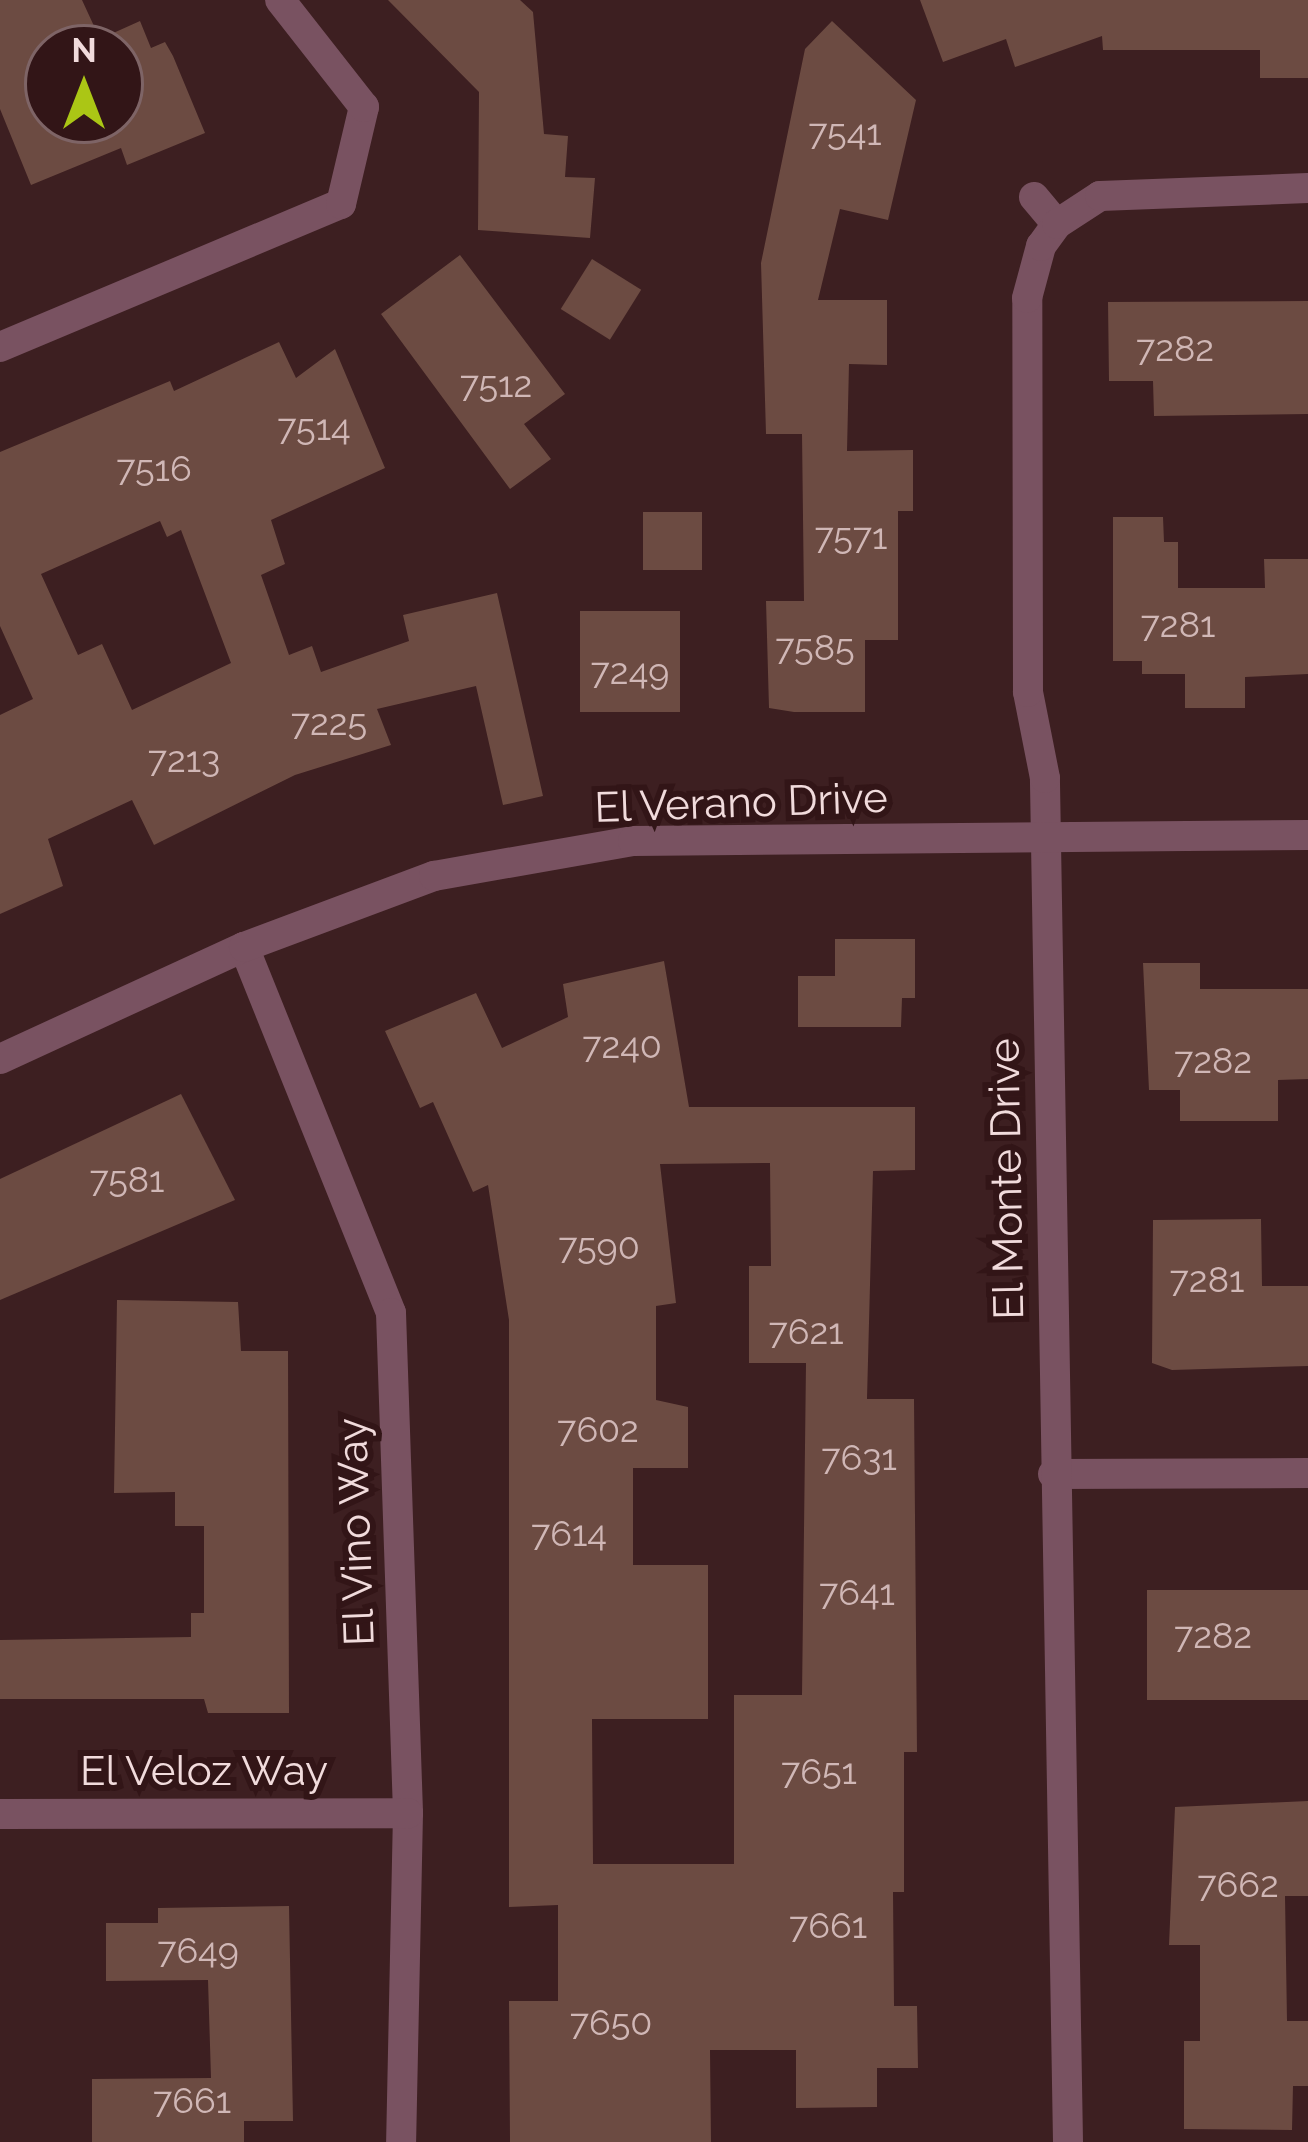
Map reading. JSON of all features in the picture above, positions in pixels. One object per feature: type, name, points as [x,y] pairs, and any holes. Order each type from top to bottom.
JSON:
[{"type":"street","points":[[0,346],[341,204],[364,107],[280,0]]},
{"type":"street","points":[[1034,196],[1057,224],[1125,189],[1308,188]]},
{"type":"street","name":"El Monte Drive","points":[[1057,224],[1030,271],[1027,298],[1028,692],[1045,778],[1053,1474],[1068,2142]]},
{"type":"street","name":"El Verano Drive","points":[[0,1059],[244,947],[434,877],[632,841],[1308,835]]},
{"type":"street","name":"El Vino Way","points":[[244,947],[391,1313],[408,1813],[401,2142]]},
{"type":"street","points":[[1053,1474],[1308,1473]]},
{"type":"street","name":"El Veloz Way","points":[[0,1814],[408,1813]]},
{"type":"building","points":[[0,0],[82,0],[93,24],[24,24],[24,144],[144,144],[144,31],[151,48],[165,42],[205,133],[127,165],[121,148],[31,185],[0,109]]},
{"type":"building","points":[[388,0],[520,0],[533,12],[544,134],[568,136],[565,177],[595,178],[590,238],[478,230],[479,92]]},
{"type":"building","points":[[920,0],[1308,0],[1308,78],[1260,78],[1260,50],[1103,50],[1102,36],[1015,67],[1006,39],[943,62]]},
{"type":"building","points":[[832,21],[916,100],[888,220],[840,209],[818,300],[887,300],[887,365],[849,364],[847,451],[913,450],[913,511],[898,511],[898,640],[865,640],[865,712],[794,712],[769,708],[766,601],[804,601],[802,434],[766,434],[761,263],[805,49]]},
{"type":"building","points":[[460,255],[565,394],[524,424],[551,459],[510,489],[381,314]]},
{"type":"building","points":[[592,259],[641,290],[610,340],[561,309]]},
{"type":"building","points":[[1308,301],[1308,414],[1154,416],[1153,381],[1109,381],[1108,302]]},
{"type":"building","points":[[279,342],[296,378],[335,349],[385,468],[271,520],[285,564],[261,575],[289,655],[312,646],[321,672],[409,641],[403,615],[497,593],[543,796],[503,805],[476,686],[377,709],[391,745],[295,775],[154,845],[132,800],[48,839],[63,886],[0,914],[0,715],[33,699],[0,626],[0,452],[170,381],[174,391]],"holes":[[[160,521],[167,537],[181,530],[231,663],[132,710],[102,644],[78,655],[41,574]]]},
{"type":"building","points":[[643,512],[702,512],[702,570],[643,570]]},
{"type":"building","points":[[1113,517],[1163,517],[1164,542],[1178,542],[1178,588],[1265,588],[1264,559],[1308,559],[1308,674],[1245,677],[1245,708],[1185,708],[1185,674],[1142,674],[1142,661],[1113,661]]},
{"type":"building","points":[[580,611],[680,611],[680,712],[580,712]]},
{"type":"building","points":[[835,939],[915,939],[915,998],[902,998],[901,1027],[798,1027],[798,976],[835,976]]},
{"type":"building","points":[[664,961],[689,1107],[915,1107],[915,1170],[873,1171],[867,1399],[914,1399],[917,1752],[904,1752],[904,1892],[893,1892],[894,2006],[917,2006],[918,2068],[877,2068],[877,2107],[796,2108],[796,2050],[710,2050],[711,2142],[510,2142],[509,2001],[558,2001],[558,1905],[509,1907],[509,1320],[488,1185],[473,1192],[433,1102],[420,1108],[385,1031],[476,993],[502,1048],[568,1017],[563,984]],"holes":[[[770,1163],[771,1266],[749,1266],[749,1363],[806,1363],[802,1695],[734,1695],[734,1864],[593,1864],[592,1719],[708,1719],[708,1565],[633,1565],[633,1468],[688,1468],[688,1407],[656,1400],[656,1306],[676,1303],[660,1164]]]},
{"type":"building","points":[[1143,963],[1200,963],[1200,989],[1308,989],[1308,1079],[1278,1080],[1278,1121],[1180,1121],[1180,1090],[1149,1090]]},
{"type":"building","points":[[181,1094],[235,1200],[0,1300],[0,1179]]},
{"type":"building","points":[[1261,1219],[1262,1286],[1308,1286],[1308,1366],[1172,1370],[1152,1363],[1153,1220]]},
{"type":"building","points":[[117,1300],[238,1302],[241,1351],[288,1351],[289,1713],[208,1713],[204,1699],[0,1699],[0,1640],[191,1637],[191,1613],[204,1613],[204,1526],[175,1526],[175,1492],[114,1493]]},
{"type":"building","points":[[1147,1590],[1308,1590],[1308,1700],[1147,1700]]},
{"type":"building","points":[[1308,1801],[1308,1896],[1285,1896],[1287,2021],[1308,2021],[1308,2086],[1293,2086],[1292,2130],[1184,2129],[1184,2041],[1200,2041],[1200,1945],[1169,1945],[1175,1807]]},
{"type":"building","points":[[289,1906],[293,2121],[244,2121],[244,2142],[92,2142],[92,2079],[211,2078],[208,1980],[106,1981],[106,1923],[158,1923],[158,1908]]}]
